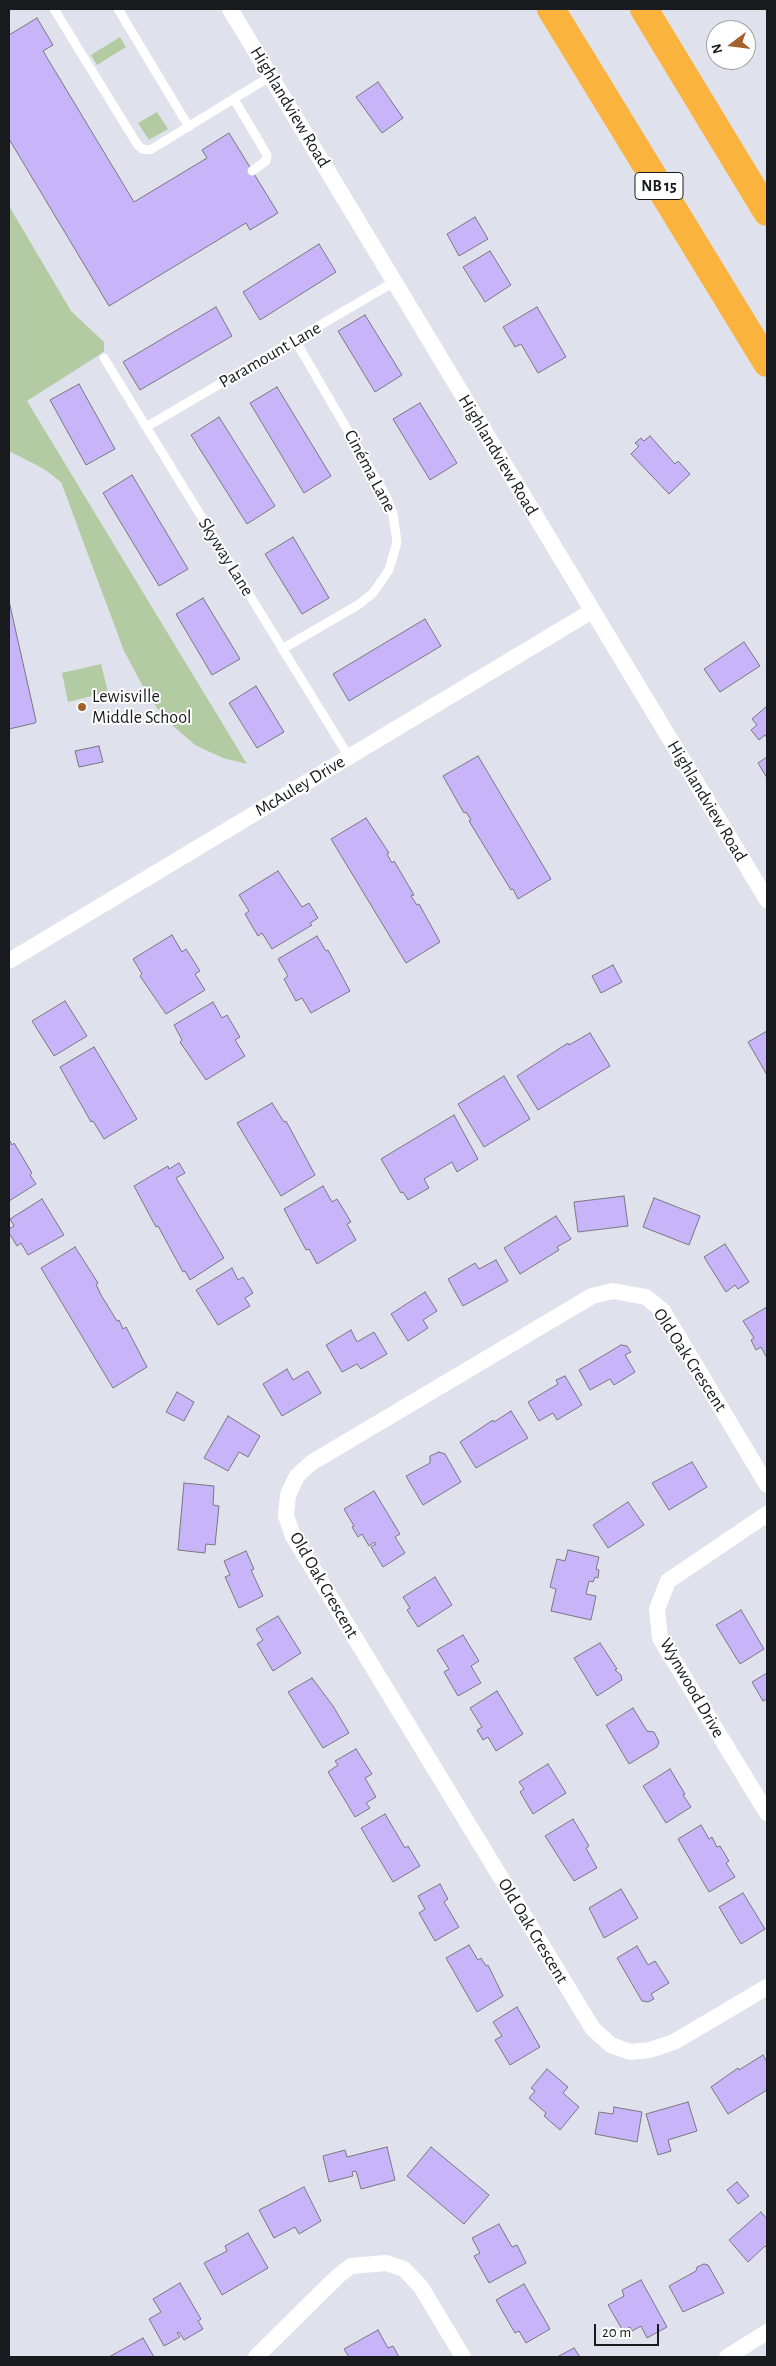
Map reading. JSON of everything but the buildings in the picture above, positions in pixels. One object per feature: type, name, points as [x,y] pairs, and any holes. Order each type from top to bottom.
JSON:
[{"type":"highway","name":"NB 15","points":[[551,9],[767,363]]},
{"type":"highway","points":[[644,9],[767,212]]},
{"type":"street","name":"Highlandview Road","points":[[230,9],[767,900]]},
{"type":"street","name":"McAuley Drive","points":[[9,961],[592,611]]},
{"type":"street","name":"Old Oak Crescent","points":[[767,1485],[663,1311],[646,1297],[613,1291],[592,1296],[310,1463],[297,1476],[288,1495],[286,1516],[293,1536],[593,2029],[611,2045],[630,2052],[650,2050],[674,2042],[767,1987]]},
{"type":"street","name":"Wynwood Drive","points":[[767,1514],[668,1581],[657,1609],[660,1638],[767,1813]]},
{"type":"street","points":[[256,2357],[338,2276],[351,2266],[386,2263],[404,2269],[422,2287],[462,2357]]},
{"type":"street","points":[[727,2357],[765,2340]]},
{"type":"lane","points":[[54,9],[140,147],[150,150],[271,76]]},
{"type":"lane","points":[[118,9],[189,127]]},
{"type":"lane","points":[[234,99],[267,155],[266,161],[252,171]]},
{"type":"lane","name":"Paramount Lane","points":[[146,427],[394,282]]},
{"type":"lane","name":"Cinéma Lane","points":[[282,649],[358,605],[373,594],[389,570],[397,542],[393,514],[386,496],[295,340]]},
{"type":"lane","name":"Skyway Lane","points":[[104,358],[348,757]]},
{"type":"green space","points":[[120,37],[126,47],[97,65],[91,55]]},
{"type":"green space","points":[[157,112],[168,129],[149,140],[138,123]]},
{"type":"green space","points":[[9,206],[71,311],[104,342],[104,351],[99,355],[27,401],[247,764],[223,758],[195,745],[165,719],[147,694],[124,651],[61,482],[44,469],[9,451]]},
{"type":"green space","points":[[101,664],[108,692],[68,702],[62,673]]},
{"type":"place","name":"Lewisville Middle School","points":[[82,707]]}]
